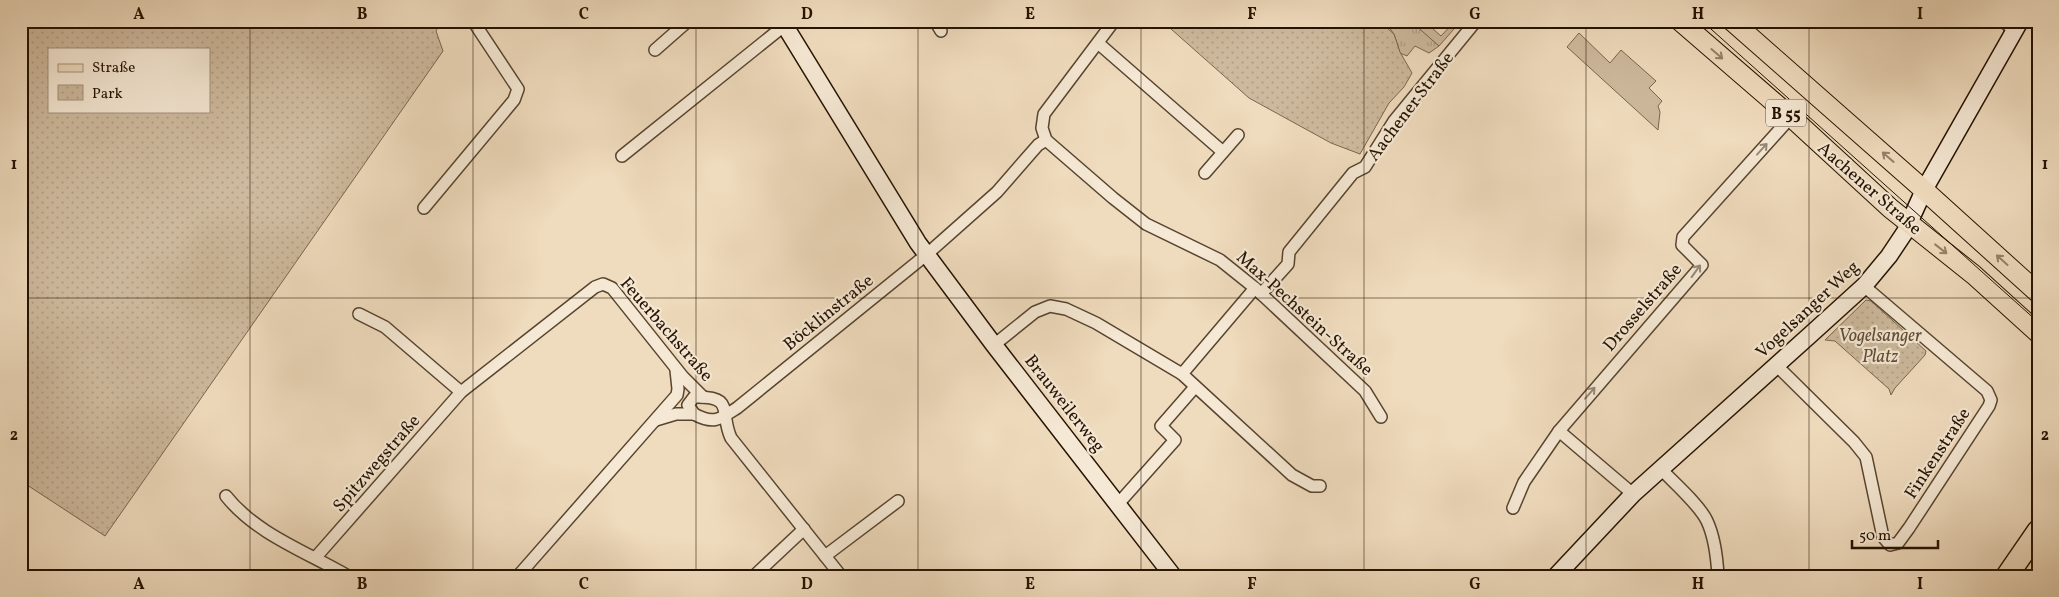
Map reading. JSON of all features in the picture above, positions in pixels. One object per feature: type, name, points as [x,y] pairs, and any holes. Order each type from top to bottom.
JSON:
[{"type":"highway","points":[[2007,576],[2038,531]]},
{"type":"main road","name":"Aachener Straße","points":[[1680,21],[1790,116],[1908,223],[1974,275],[2038,334]]},
{"type":"main road","name":"Aachener Straße","points":[[1732,21],[2038,293]]},
{"type":"street","points":[[424,208],[514,100],[518,89],[473,21]]},
{"type":"street","points":[[655,50],[688,21]]},
{"type":"street","points":[[926,255],[997,192],[1038,145],[1046,140],[1042,128],[1044,114],[1114,21]]},
{"type":"street","name":"Aachener Straße","points":[[1182,374],[1258,291],[1288,264],[1289,252],[1353,173],[1364,167],[1400,113],[1476,21]]},
{"type":"street","points":[[622,156],[783,23]]},
{"type":"street","name":"Brauweilerweg","points":[[783,23],[926,255],[1173,576]]},
{"type":"street","name":"Vogelsanger Weg","points":[[1556,576],[1632,494],[1864,286],[1905,232],[1924,190],[2012,25]]},
{"type":"street","points":[[1098,43],[1223,152]]},
{"type":"street","name":"Drosselstraße","points":[[1513,508],[1524,482],[1575,410],[1702,265],[1682,245],[1684,237],[1790,116]]},
{"type":"street","points":[[1204,173],[1238,135]]},
{"type":"street","name":"Max-Pechstein-Straße","points":[[1046,140],[1146,224],[1220,260],[1258,291],[1365,391],[1381,417]]},
{"type":"street","name":"Böcklinstraße","points":[[707,420],[714,421],[725,416],[926,255]]},
{"type":"street","name":"Feuerbachstraße","points":[[603,284],[612,288],[698,397]]},
{"type":"street","name":"Spitzwegstraße","points":[[316,557],[461,392],[595,287],[603,284]]},
{"type":"street","name":"Finkenstraße","points":[[1777,366],[1854,442],[1866,457],[1883,537],[1890,545],[1898,543],[1989,406],[1991,400],[1987,391],[1864,286]]},
{"type":"street","points":[[994,345],[1035,312],[1050,306],[1066,309],[1096,323],[1182,374],[1292,475],[1312,486],[1320,486]]},
{"type":"street","points":[[359,314],[386,326],[461,392]]},
{"type":"street","points":[[518,576],[677,395],[676,368]]},
{"type":"street","points":[[1118,504],[1175,440],[1161,426],[1196,387]]},
{"type":"street","name":"Böcklinstraße","points":[[669,404],[698,397],[739,401],[751,396]]},
{"type":"street","points":[[694,414],[688,405],[698,397]]},
{"type":"street","points":[[716,400],[724,405],[726,428],[731,438]]},
{"type":"street","points":[[654,420],[676,414],[694,414],[724,430],[841,576]]},
{"type":"street","points":[[1559,431],[1632,494]]},
{"type":"street","points":[[1660,468],[1686,494],[1707,521],[1715,547],[1718,576]]},
{"type":"street","points":[[226,496],[234,507],[257,526],[348,576]]},
{"type":"street","points":[[826,556],[898,500]]},
{"type":"street","points":[[754,576],[804,529]]},
{"type":"green space","points":[[21,21],[442,21],[436,31],[443,51],[105,536],[21,481]]},
{"type":"green space","points":[[1162,21],[1379,21],[1394,34],[1400,52],[1412,73],[1404,87],[1389,103],[1360,154],[1331,143],[1249,98]]},
{"type":"green space","points":[[1384,21],[1417,21],[1415,24],[1439,46],[1429,53],[1415,46],[1407,56],[1400,53],[1394,34]]},
{"type":"green space","points":[[1417,21],[1424,21],[1441,36],[1455,21],[1461,21],[1439,46],[1414,24]]},
{"type":"green space","points":[[1579,33],[1610,63],[1621,50],[1656,81],[1649,88],[1662,101],[1658,106],[1660,112],[1658,130],[1567,47]]},
{"type":"green space","name":"Vogelsanger Platz","points":[[1866,300],[1871,301],[1926,351],[1925,355],[1891,395],[1889,389],[1835,341],[1825,340]]},
{"type":"tram line","points":[[1702,21],[2038,322]]}]
